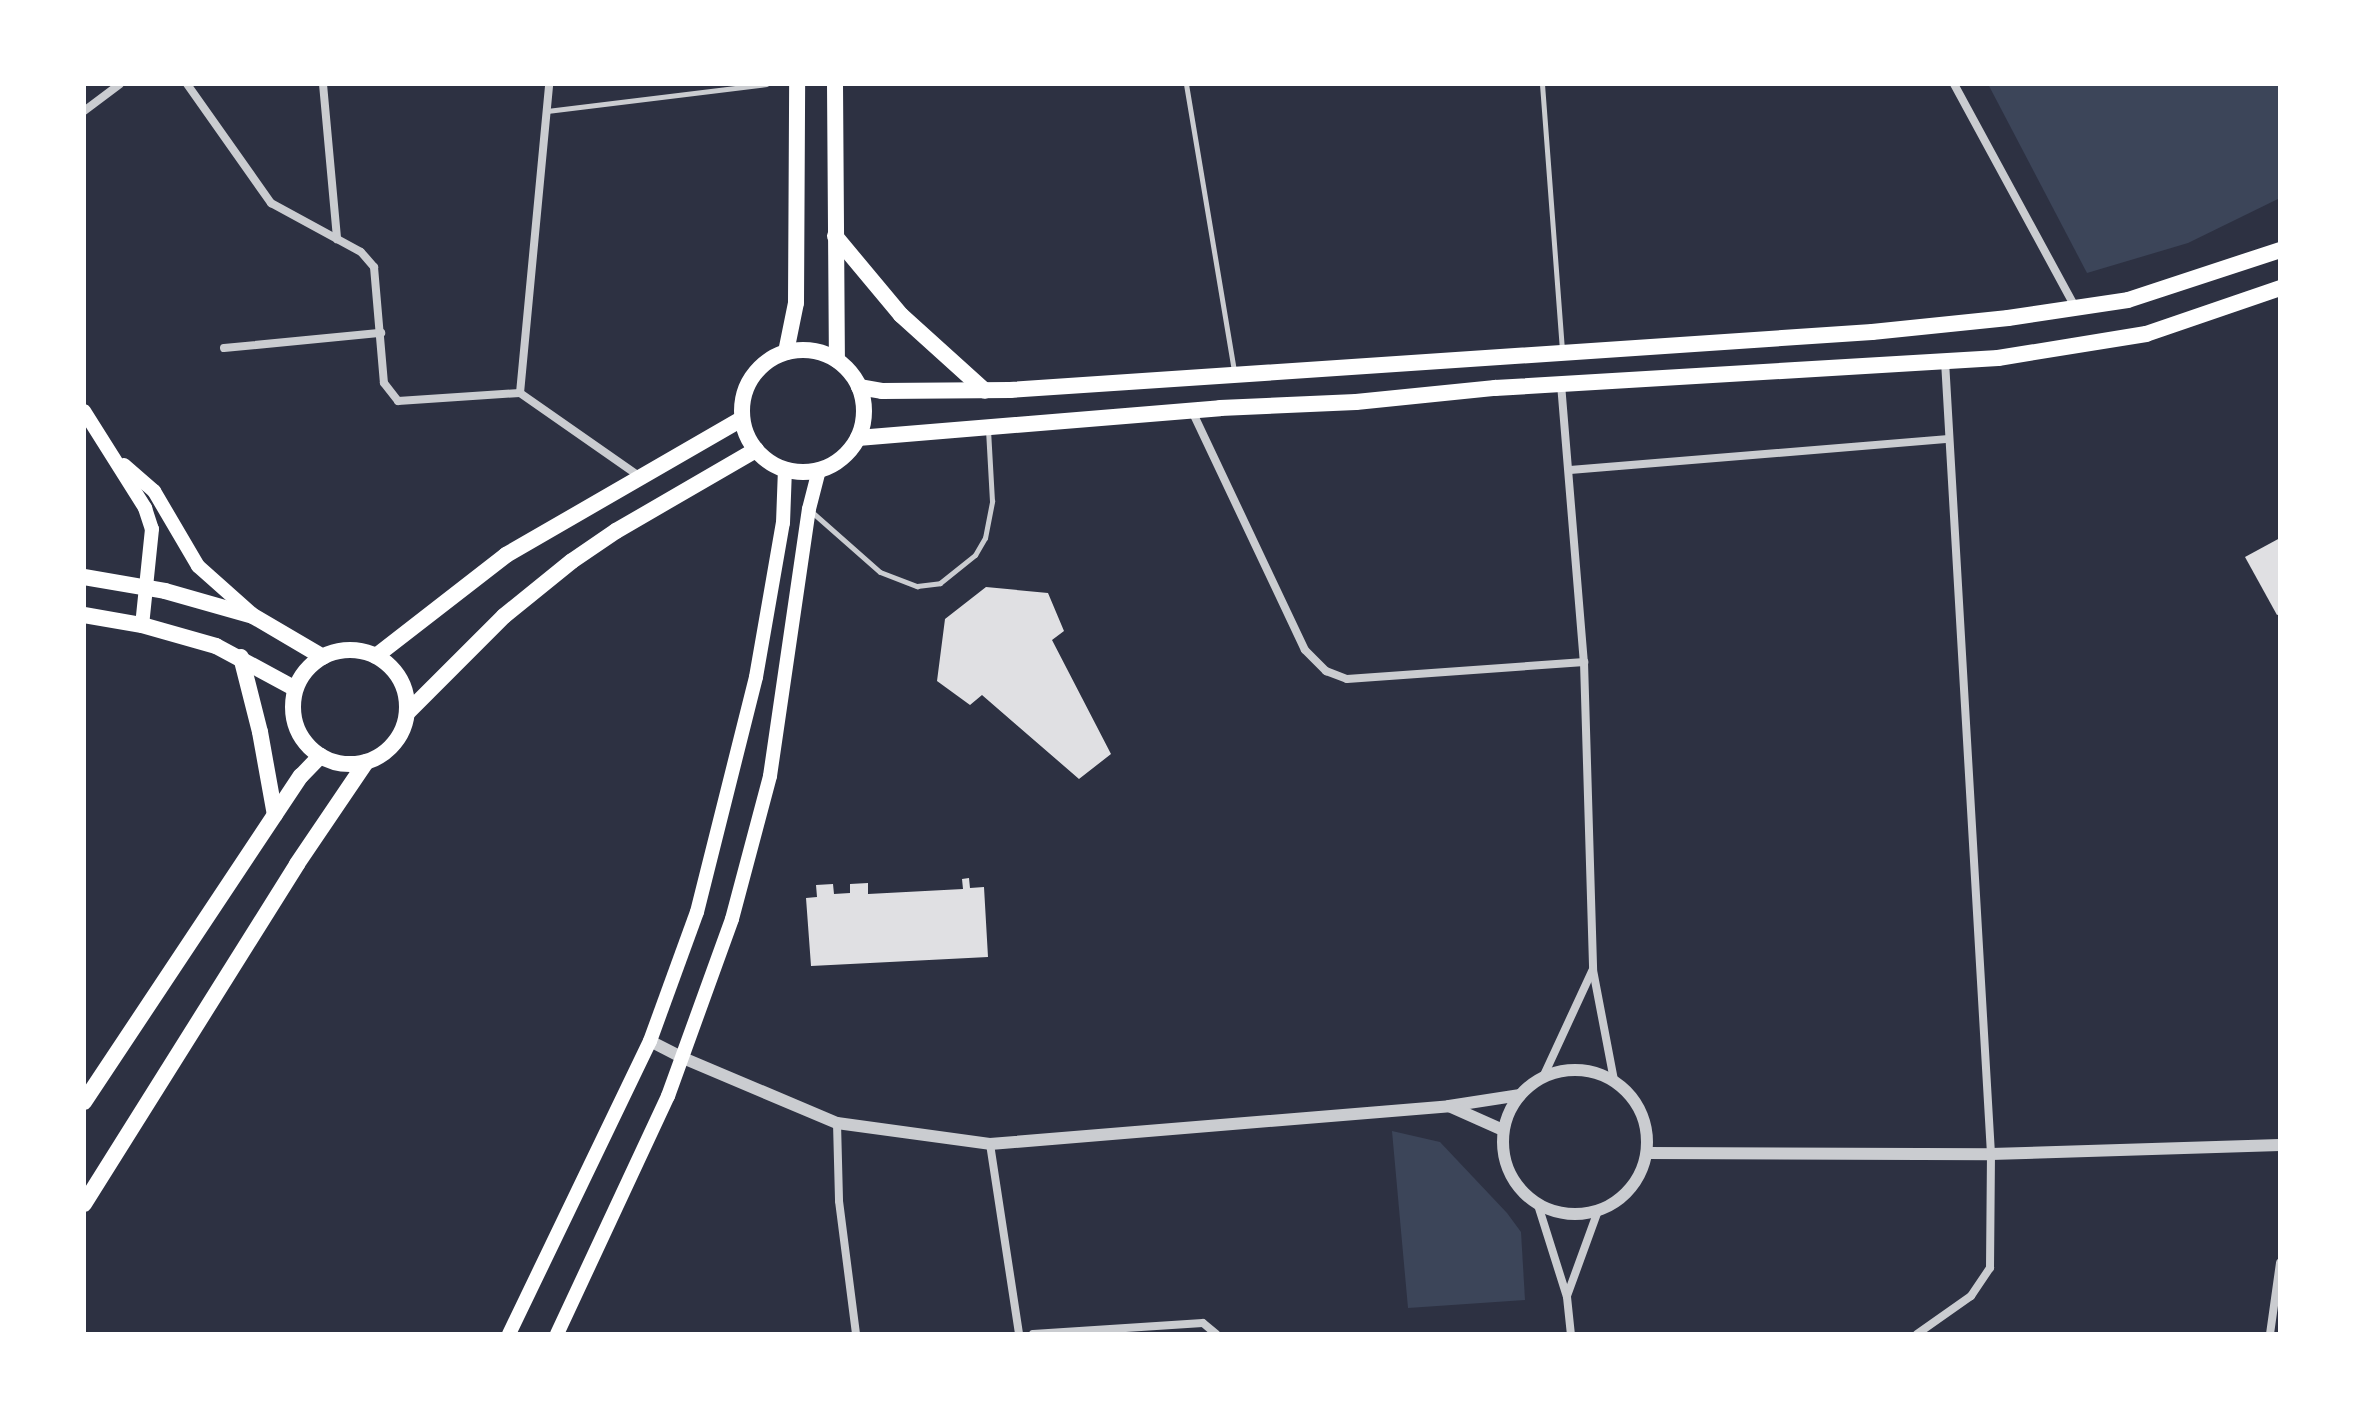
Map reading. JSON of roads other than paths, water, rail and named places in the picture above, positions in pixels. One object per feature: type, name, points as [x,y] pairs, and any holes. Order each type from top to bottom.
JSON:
[{"type":"main road","points":[[786,352],[796,303],[797,84]]},
{"type":"main road","points":[[835,84],[837,360]]},
{"type":"main road","points":[[835,236],[901,315],[985,391]]},
{"type":"main road","points":[[859,387],[882,391],[985,391],[1872,332],[2076,309],[2128,300],[2280,250]]},
{"type":"main road","points":[[858,438],[988,425],[1356,402],[1561,384],[1998,358],[2146,334],[2280,288]]},
{"type":"main road","points":[[812,351],[837,360],[859,387],[863,412],[858,438],[842,458],[819,470],[785,469],[756,450],[742,419],[747,385],[764,364],[786,352],[812,351]]},
{"type":"main road","points":[[84,411],[145,508],[152,529],[142,625]]},
{"type":"main road","points":[[376,656],[506,555],[742,419]]},
{"type":"main road","points":[[407,713],[504,616],[572,561],[616,531],[756,450]]},
{"type":"main road","points":[[115,457],[154,491],[198,566],[253,616],[323,657]]},
{"type":"main road","points":[[509,1334],[650,1041],[697,912],[738,759],[783,523],[785,469]]},
{"type":"main road","points":[[557,1334],[683,1058],[732,919],[770,776],[809,509],[819,470]]},
{"type":"main road","points":[[84,577],[165,591],[253,616]]},
{"type":"main road","points":[[84,615],[142,625],[216,646],[294,688]]},
{"type":"main road","points":[[84,1204],[297,864],[366,762],[389,749],[404,726],[407,713],[403,686],[396,674],[376,656],[350,650],[323,657],[311,665],[294,688],[298,730],[320,756],[339,763],[366,762]]},
{"type":"main road","points":[[241,657],[260,732],[275,815]]},
{"type":"main road","points":[[84,1102],[301,776],[320,756]]},
{"type":"street","points":[[84,111],[120,84]]},
{"type":"street","points":[[187,84],[271,203],[361,252],[374,267],[384,383],[398,401],[520,393],[639,476]]},
{"type":"street","points":[[323,84],[337,239]]},
{"type":"street","points":[[520,393],[549,84]]},
{"type":"street","points":[[1954,84],[2076,309]]},
{"type":"street","points":[[224,348],[381,333]]},
{"type":"street","points":[[1917,1334],[1971,1296],[1990,1268],[1991,1154],[1945,362]]},
{"type":"street","points":[[1561,384],[1584,662],[1593,970],[1614,1080]]},
{"type":"street","points":[[1192,411],[1305,650],[1326,671],[1347,679],[1584,662]]},
{"type":"street","points":[[1570,470],[1949,439]]},
{"type":"street","points":[[1544,1075],[1569,1069],[1590,1071],[1614,1080],[1636,1103],[1646,1126],[1647,1153],[1639,1177],[1620,1199],[1598,1211],[1576,1215],[1538,1205],[1519,1188],[1505,1162],[1503,1130],[1511,1106],[1544,1075],[1593,970]]},
{"type":"street","points":[[650,1041],[837,1123],[990,1144],[1449,1106],[1520,1095]]},
{"type":"street","points":[[1449,1106],[1503,1130]]},
{"type":"street","points":[[837,1123],[839,1201],[856,1334]]},
{"type":"street","points":[[990,1144],[1019,1334]]},
{"type":"street","points":[[1647,1153],[1991,1154],[2280,1145]]},
{"type":"street","points":[[1538,1205],[1567,1297],[1571,1334]]},
{"type":"street","points":[[1567,1297],[1598,1211]]},
{"type":"street","points":[[2270,1334],[2280,1263]]},
{"type":"street","points":[[1033,1334],[1203,1323],[1216,1334]]},
{"type":"lane","points":[[546,111],[766,84]]},
{"type":"lane","points":[[1186,84],[1235,376]]},
{"type":"lane","points":[[1542,84],[1562,352]]},
{"type":"lane","points":[[809,509],[880,572],[917,586],[940,583],[975,555],[985,538],[992,501],[988,425]]}]
